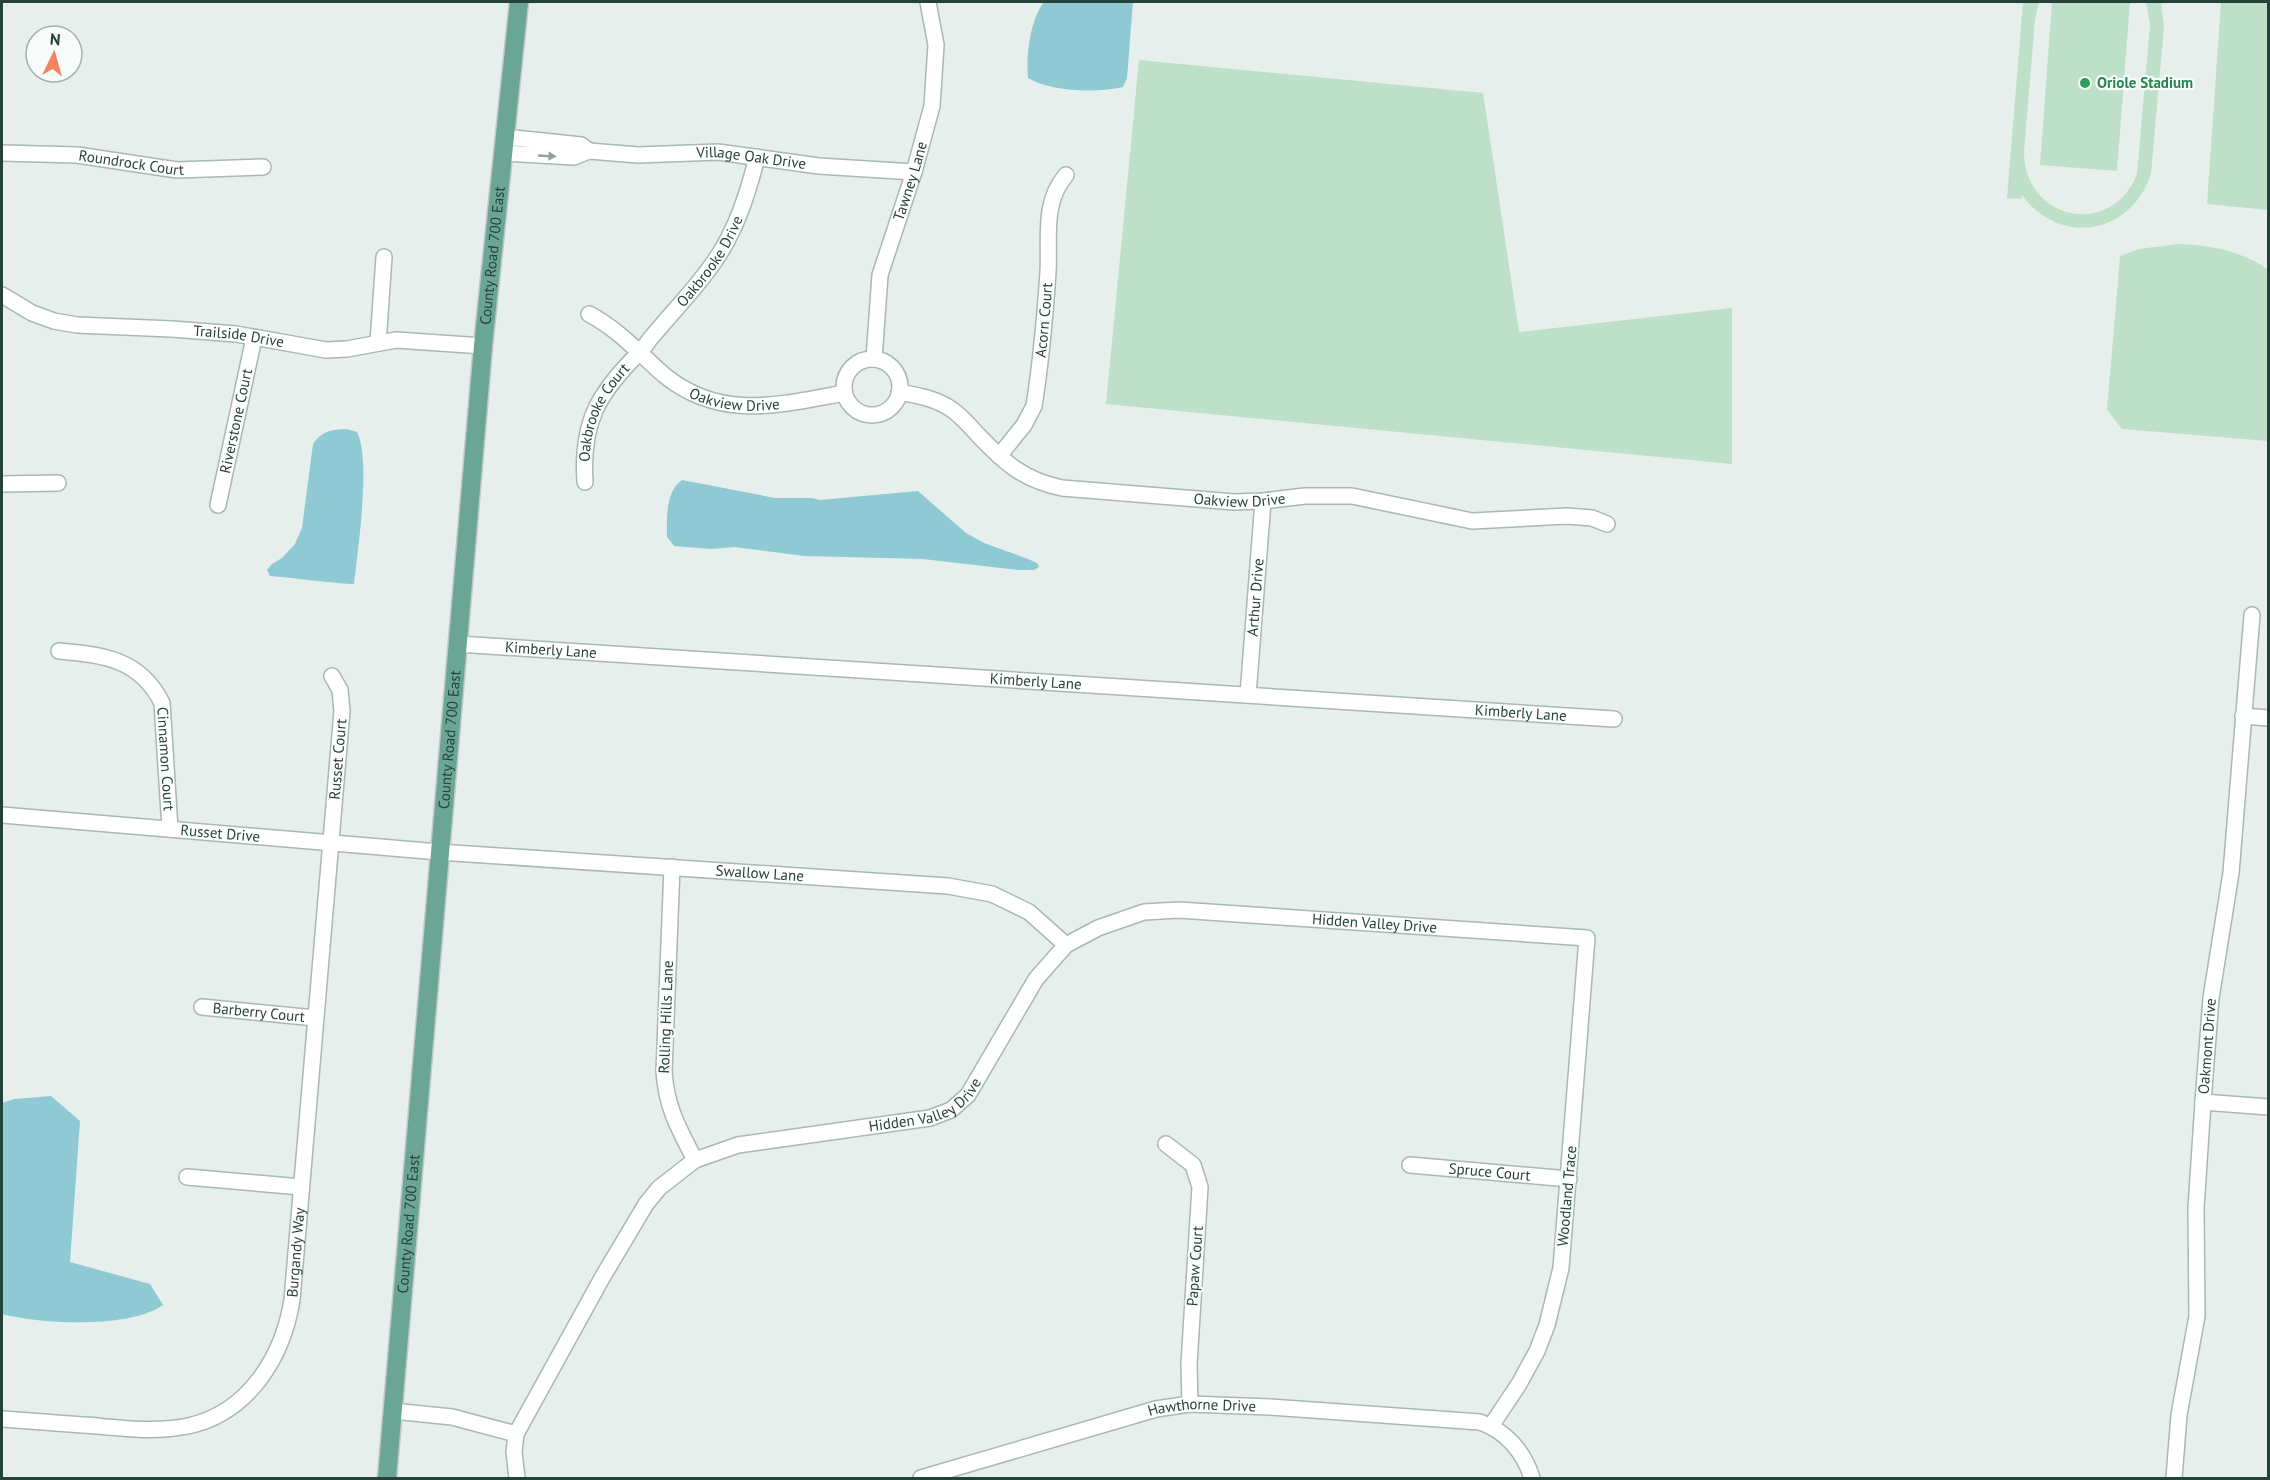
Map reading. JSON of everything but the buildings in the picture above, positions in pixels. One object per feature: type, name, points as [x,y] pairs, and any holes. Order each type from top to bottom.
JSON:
[{"type":"main road","name":"County Road 700 East","points":[[387,1479],[483,346],[519,2]]},
{"type":"street","name":"Tawney Lane","points":[[874,359],[880,275],[914,172],[932,106],[936,60],[935,31],[928,2]]},
{"type":"street","name":"Village Oak Drive","points":[[505,145],[581,146],[589,151],[638,155],[718,152],[819,166],[914,172]]},
{"type":"street","name":"Roundrock Court","points":[[2,153],[77,154],[177,170],[263,167]]},
{"type":"street","name":"Oakbrooke Drive","points":[[639,352],[689,294],[727,242],[746,196],[757,157]]},
{"type":"street","name":"Acorn Court","points":[[999,456],[1024,425],[1034,406],[1048,269],[1049,215],[1056,192],[1066,174]]},
{"type":"street","points":[[378,343],[384,257]]},
{"type":"street","name":"Trailside Drive","points":[[2,295],[32,313],[77,326],[172,329],[254,338],[326,350],[346,349],[396,340],[483,346]]},
{"type":"street","name":"Oakview Drive","points":[[589,314],[610,326],[680,386],[713,402],[733,406],[776,405],[844,393]]},
{"type":"street","name":"Riverstone Court","points":[[218,505],[254,338]]},
{"type":"street","name":"Oakbrooke Court","points":[[585,482],[584,463],[590,423],[599,402],[614,378],[639,352]]},
{"type":"street","points":[[874,359],[891,366],[900,383],[899,392],[890,408],[872,415],[862,414],[854,409],[844,393],[845,376],[857,363],[874,359]]},
{"type":"street","name":"Oakview Drive","points":[[899,392],[936,401],[948,407],[964,419],[999,456],[1018,472],[1035,481],[1062,488],[1210,501],[1263,501],[1305,496],[1352,496],[1472,521],[1575,516],[1607,524]]},
{"type":"street","points":[[2,484],[58,483]]},
{"type":"street","name":"Arthur Drive","points":[[1248,695],[1263,501]]},
{"type":"street","name":"Oakmont Drive","points":[[2174,1479],[2179,1415],[2197,1316],[2196,1208],[2211,998],[2231,873],[2252,615]]},
{"type":"street","name":"Kimberly Lane","points":[[458,644],[1614,719]]},
{"type":"street","name":"Cinnamon Court","points":[[60,651],[104,657],[124,664],[142,674],[154,686],[162,703],[170,830]]},
{"type":"street","name":"Russet Court","points":[[331,844],[342,711],[340,690],[332,676]]},
{"type":"street","points":[[2244,716],[2268,718]]},
{"type":"street","name":"Russet Drive","points":[[2,815],[439,852]]},
{"type":"street","name":"Burgandy Way","points":[[2,1419],[159,1430],[198,1424],[242,1398],[267,1370],[279,1349],[288,1325],[292,1300],[331,844]]},
{"type":"street","name":"Swallow Lane","points":[[439,852],[880,881],[968,889],[992,894],[1029,912],[1066,945]]},
{"type":"street","name":"Rolling Hills Lane","points":[[672,867],[665,1088],[674,1119],[695,1160]]},
{"type":"street","name":"Hidden Valley Drive","points":[[516,1434],[646,1204],[659,1188],[695,1160],[738,1145],[930,1118],[951,1110],[968,1095],[1036,979],[1066,945],[1098,928],[1144,912],[1179,910],[1531,933]]},
{"type":"street","name":"Woodland Trace","points":[[1491,1426],[1520,1384],[1547,1325],[1561,1268],[1569,1179],[1587,938],[1531,933]]},
{"type":"street","name":"Barberry Court","points":[[202,1007],[315,1018]]},
{"type":"street","points":[[2203,1102],[2268,1107]]},
{"type":"street","name":"Papaw Court","points":[[1166,1144],[1193,1165],[1200,1187],[1189,1364],[1190,1404]]},
{"type":"street","name":"Spruce Court","points":[[1410,1165],[1569,1179]]},
{"type":"street","points":[[187,1177],[301,1186]]},
{"type":"street","name":"Hawthorne Drive","points":[[921,1479],[1156,1409],[1190,1404],[1457,1419],[1491,1426]]},
{"type":"street","points":[[393,1411],[452,1417],[516,1434],[514,1452],[517,1479]]},
{"type":"street","points":[[1491,1426],[1509,1437],[1529,1468],[1532,1479]]},
{"type":"green space","points":[[2023,2],[2039,2],[2035,19],[2024,152],[2028,176],[2039,194],[2054,207],[2071,213],[2091,214],[2109,207],[2125,194],[2137,174],[2150,24],[2146,2],[2161,2],[2164,27],[2151,174],[2141,195],[2128,210],[2111,221],[2093,227],[2074,227],[2055,222],[2038,212],[2022,195],[2021,199],[2007,198]]},
{"type":"green space","name":"Oriole Stadium","points":[[2052,2],[2130,2],[2117,171],[2040,165]]},
{"type":"green space","points":[[2221,2],[2268,2],[2268,210],[2207,204]]},
{"type":"green space","points":[[1139,60],[1483,93],[1519,332],[1732,308],[1732,464],[1106,404]]},
{"type":"green space","points":[[2179,244],[2226,250],[2248,258],[2268,270],[2268,441],[2122,429],[2107,410],[2120,256],[2139,249]]},
{"type":"water","points":[[1044,2],[1133,2],[1127,78],[1123,87],[1100,90],[1061,89],[1028,78],[1032,28]]},
{"type":"water","points":[[347,429],[357,432],[363,463],[362,505],[354,584],[270,576],[267,570],[295,544],[302,528],[313,444],[320,436],[328,432]]},
{"type":"water","points":[[682,480],[775,498],[820,500],[918,491],[966,533],[984,543],[1037,563],[1039,567],[1034,570],[1019,570],[923,559],[804,556],[734,547],[711,549],[674,546],[667,537],[668,506],[672,491]]},
{"type":"water","points":[[51,1096],[80,1121],[70,1262],[150,1284],[163,1305],[148,1313],[129,1318],[84,1322],[39,1320],[2,1314],[2,1103],[14,1099]]},
{"type":"place","name":"Oriole Stadium","points":[[2085,83]]}]
